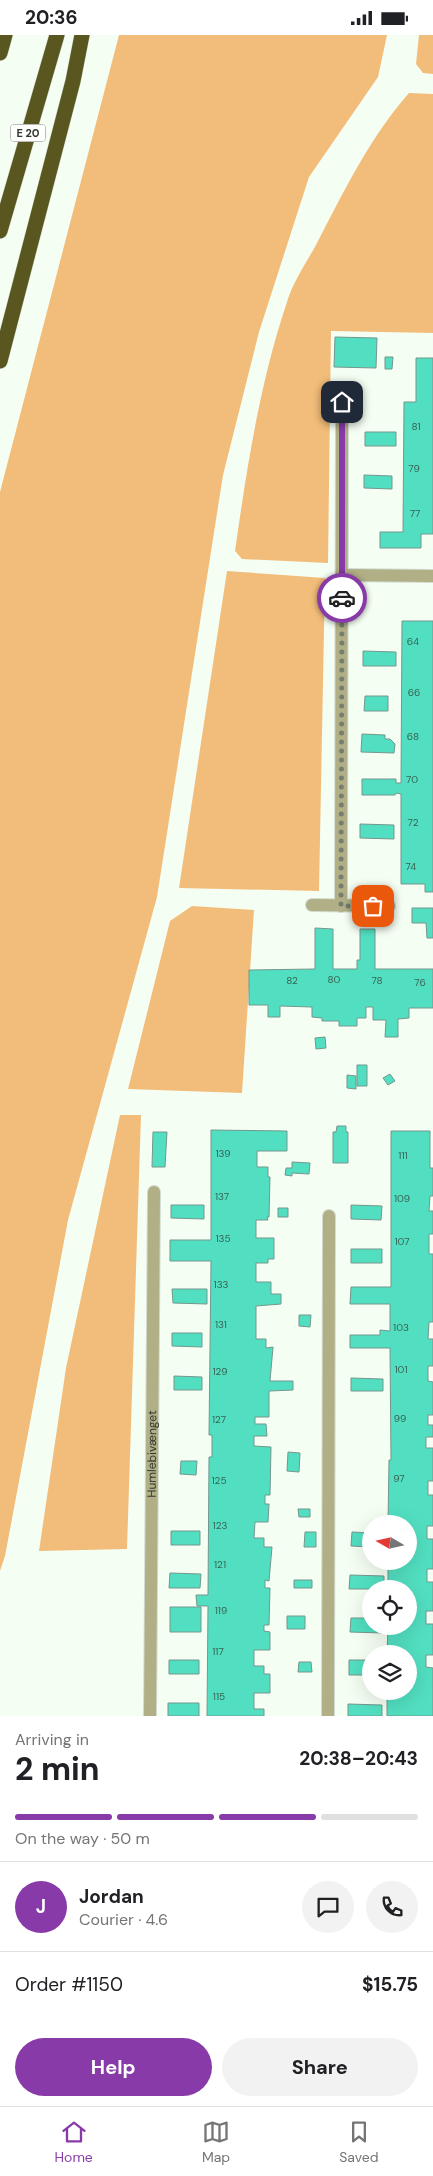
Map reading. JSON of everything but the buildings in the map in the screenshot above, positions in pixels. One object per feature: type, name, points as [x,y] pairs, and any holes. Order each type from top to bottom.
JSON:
[{"type":"highway","points":[[0,53],[5,35]]},
{"type":"highway","name":"E 20","points":[[0,231],[57,35]]},
{"type":"highway","points":[[0,361],[73,81],[82,35]]},
{"type":"street","points":[[341,906],[342,402]]},
{"type":"street","points":[[342,575],[433,576]]},
{"type":"street","points":[[312,905],[390,906]]},
{"type":"street","name":"Humlebivænget","points":[[150,1716],[154,1192]]},
{"type":"street","points":[[328,1716],[329,1216]]},
{"type":"shaded area","points":[[119,35],[387,35],[378,77],[309,177],[259,332],[223,475],[157,897],[68,1220],[5,1556],[0,1571],[0,492]]},
{"type":"shaded area","points":[[419,35],[433,35],[433,74],[423,73],[416,64]]},
{"type":"shaded area","points":[[409,93],[433,94],[433,333],[331,331],[328,563],[242,559],[235,551],[250,456],[269,363],[290,295],[296,280],[358,166],[382,128]]},
{"type":"shaded area","points":[[227,571],[325,578],[319,891],[179,888]]},
{"type":"shaded area","points":[[192,906],[254,910],[242,1093],[128,1089],[170,921]]},
{"type":"shaded area","points":[[120,1115],[141,1115],[127,1549],[39,1551],[66,1368]]},
{"type":"way so far","points":[[342,598],[341,906],[373,906]]},
{"type":"route","points":[[342,402],[342,598]]}]
